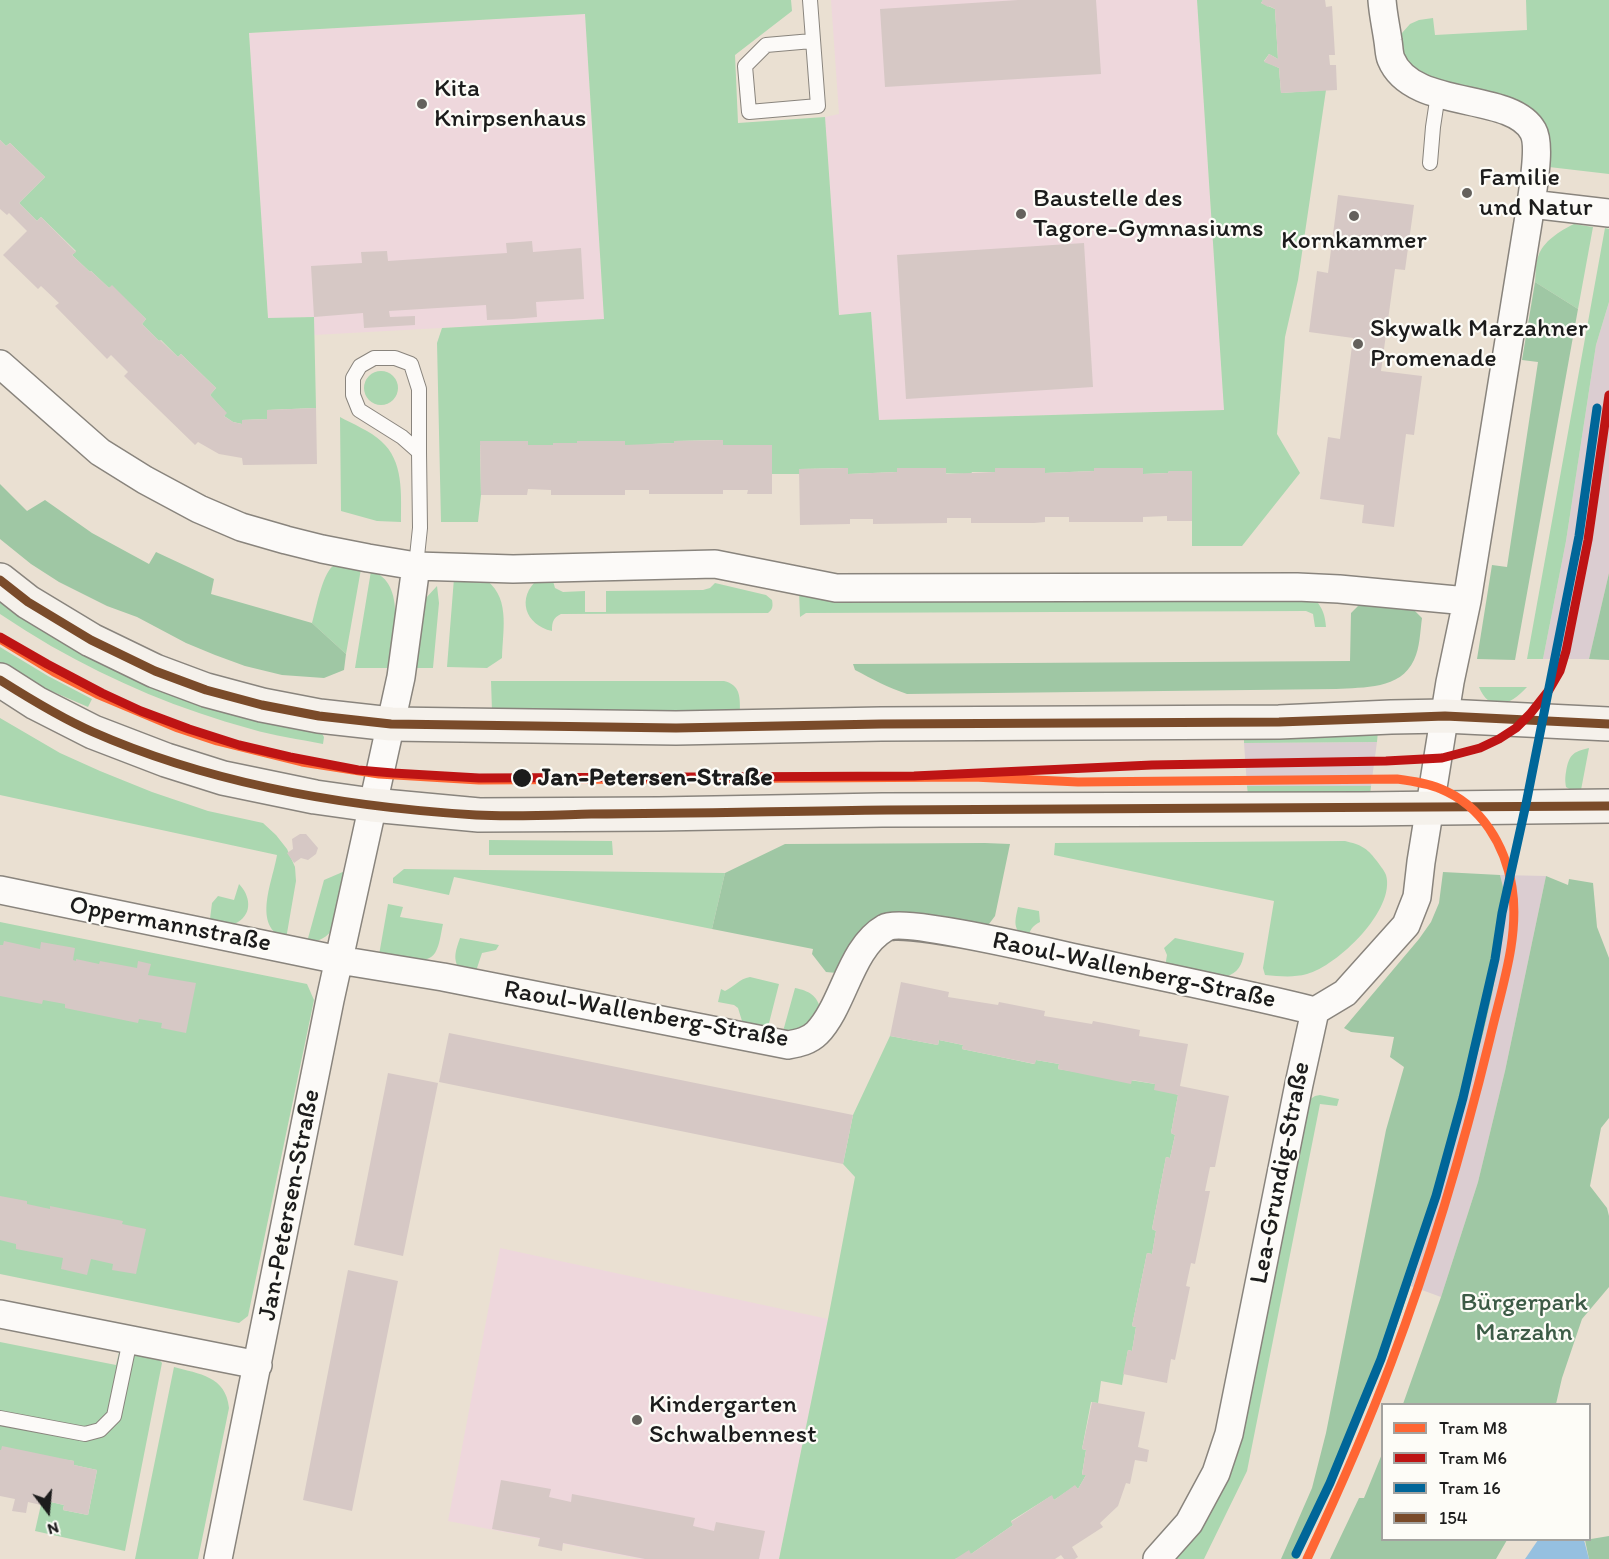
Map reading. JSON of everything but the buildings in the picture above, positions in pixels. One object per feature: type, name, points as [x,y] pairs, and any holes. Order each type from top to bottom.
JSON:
[{"type":"main road","points":[[0,580],[28,602],[91,640],[155,671],[196,686],[262,705],[319,716],[391,724],[676,728],[881,724],[1279,722],[1445,716],[1609,724]]},
{"type":"main road","points":[[0,680],[36,703],[93,732],[165,760],[223,778],[315,797],[479,815],[1609,806]]},
{"type":"street","points":[[1316,1011],[1345,993],[1406,925],[1417,897],[1450,682],[1467,601],[1531,204],[1537,142],[1534,132],[1515,114],[1438,94],[1400,74],[1390,58],[1382,0]]},
{"type":"street","points":[[1531,204],[1609,213]]},
{"type":"street","points":[[0,364],[100,452],[145,480],[199,509],[241,526],[286,540],[416,566],[513,569],[715,564],[836,588],[1297,587],[1467,601]]},
{"type":"street","points":[[372,805],[401,676],[416,566]]},
{"type":"street","name":"Jan-Petersen-Straße","points":[[218,1559],[372,805]]},
{"type":"street","name":"Oppermannstraße","points":[[0,890],[339,960]]},
{"type":"street","name":"Raoul-Wallenberg-Straße","points":[[339,960],[443,977],[788,1045],[804,1042],[816,1034],[827,1019],[867,942],[887,926],[915,926],[1020,946],[1316,1011]]},
{"type":"street","name":"Lea-Grundig-Straße","points":[[1157,1559],[1189,1523],[1216,1473],[1228,1434],[1301,1072],[1316,1011]]},
{"type":"street","points":[[0,1314],[258,1365]]},
{"type":"lane","points":[[810,0],[818,106],[749,112],[745,66],[766,45],[812,41]]},
{"type":"lane","points":[[1431,163],[1432,127],[1438,94]]},
{"type":"lane","points":[[416,566],[420,528],[419,388],[411,364],[395,358],[374,358],[360,366],[353,378],[353,395],[359,410],[402,437],[419,452]]},
{"type":"lane","points":[[0,1418],[85,1434],[100,1430],[114,1416],[130,1340]]},
{"type":"shaded area","name":"Baustelle des Tagore-Gymnasiums","points":[[831,0],[1197,0],[1224,410],[878,420],[871,312],[839,316],[825,117],[839,114]]},
{"type":"shaded area","name":"Kita Knirpsenhaus","points":[[585,14],[604,319],[314,335],[314,317],[268,319],[249,33]]},
{"type":"shaded area","points":[[1609,302],[1609,573],[1589,659],[1543,659],[1566,541],[1596,345]]},
{"type":"shaded area","points":[[1377,742],[1371,786],[1247,786],[1244,743]]},
{"type":"shaded area","points":[[1500,875],[1546,876],[1505,1071],[1478,1182],[1441,1297],[1411,1286],[1436,1207],[1492,995],[1503,913],[1504,891]]},
{"type":"shaded area","name":"Kindergarten Schwalbennest","points":[[500,1248],[828,1319],[779,1559],[641,1559],[448,1521]]},
{"type":"green space","points":[[0,0],[791,0],[792,11],[735,55],[738,123],[825,117],[839,315],[871,312],[879,420],[1224,410],[1197,0],[1263,0],[1261,3],[1275,9],[1278,59],[1269,54],[1264,61],[1279,68],[1281,93],[1326,90],[1298,280],[1285,337],[1277,434],[1300,473],[1242,546],[1192,546],[1192,471],[1143,474],[1143,468],[1095,468],[1094,471],[1045,473],[1045,468],[995,468],[995,472],[972,472],[971,474],[897,472],[848,474],[848,468],[800,469],[800,474],[772,474],[771,445],[723,445],[722,440],[675,441],[652,445],[625,445],[624,441],[578,441],[577,443],[553,443],[553,445],[528,445],[528,441],[480,445],[481,495],[478,522],[441,522],[437,343],[442,328],[604,319],[585,14],[249,33],[268,318],[314,317],[316,408],[267,410],[267,419],[242,420],[242,424],[233,422],[224,416],[226,413],[210,395],[216,388],[181,354],[178,357],[161,340],[159,341],[142,324],[146,319],[112,286],[109,288],[72,255],[76,251],[41,217],[37,221],[19,203],[45,177],[10,143],[6,146],[0,140]]},
{"type":"green space","points":[[1526,0],[1609,0],[1609,174],[1549,167],[1530,110],[1516,100],[1441,82],[1425,74],[1409,63],[1400,44],[1402,33],[1410,24],[1433,18],[1435,35],[1527,30]]},
{"type":"green space","points":[[1574,224],[1593,227],[1578,309],[1535,282],[1540,251],[1558,233]]},
{"type":"green space","points":[[1605,228],[1609,229],[1609,302],[1596,345],[1566,541],[1543,659],[1527,659]]},
{"type":"green space","points":[[1535,282],[1578,309],[1515,660],[1477,659],[1492,565],[1507,567],[1538,362],[1522,360]]},
{"type":"green space","points":[[381,371],[393,376],[398,388],[393,400],[381,405],[369,400],[364,388],[369,376]]},
{"type":"green space","points":[[340,417],[377,438],[394,458],[400,478],[401,522],[377,521],[341,511]]},
{"type":"green space","points":[[0,484],[27,511],[45,500],[92,533],[149,564],[156,552],[214,579],[211,594],[312,623],[346,654],[344,670],[324,678],[282,675],[245,666],[186,643],[137,617],[107,606],[59,582],[31,564],[0,539]]},
{"type":"green space","points":[[339,564],[361,569],[346,654],[312,623],[327,574],[332,567]]},
{"type":"green space","points":[[371,571],[383,577],[394,599],[395,628],[388,668],[355,668]]},
{"type":"green space","points":[[1609,573],[1609,660],[1589,659]]},
{"type":"green space","points":[[482,577],[498,593],[501,602],[504,623],[502,658],[487,668],[447,667],[454,578]]},
{"type":"green space","points":[[538,579],[553,581],[555,588],[563,592],[585,591],[585,612],[606,612],[606,591],[703,590],[715,583],[766,595],[772,600],[772,606],[768,613],[561,614],[556,617],[552,631],[535,623],[527,610],[527,594]]},
{"type":"green space","points":[[437,586],[439,603],[433,668],[416,668],[422,607],[425,599]]},
{"type":"green space","points":[[799,591],[1315,599],[1323,612],[1326,627],[1315,627],[1313,614],[1306,611],[806,613],[800,617]]},
{"type":"green space","points":[[0,600],[321,732],[324,737],[323,744],[269,734],[225,721],[174,704],[124,683],[51,646],[0,614]]},
{"type":"green space","points":[[1368,603],[1413,609],[1422,618],[1418,650],[1408,670],[1391,682],[1369,687],[907,694],[855,670],[853,664],[1350,661],[1351,613],[1358,606]]},
{"type":"green space","points":[[0,647],[92,699],[88,707],[42,687],[0,663]]},
{"type":"green space","points":[[491,681],[724,681],[736,688],[740,710],[492,711]]},
{"type":"green space","points":[[1479,687],[1527,687],[1508,702],[1495,704],[1489,701]]},
{"type":"green space","points":[[0,718],[60,753],[152,792],[208,811],[263,823],[287,849],[295,867],[296,881],[286,939],[275,933],[269,924],[267,914],[269,890],[277,855],[0,795]]},
{"type":"green space","points":[[1378,731],[1377,742],[1244,743],[1244,737]]},
{"type":"green space","points":[[1589,748],[1581,790],[1571,790],[1566,787],[1565,783],[1568,762],[1575,753]]},
{"type":"green space","points":[[1247,786],[1371,786],[1370,796],[1248,795]]},
{"type":"green space","points":[[489,840],[612,841],[613,855],[489,855]]},
{"type":"green space","points":[[1345,841],[1366,849],[1384,871],[1387,889],[1382,904],[1362,935],[1333,960],[1307,974],[1291,976],[1265,975],[1263,968],[1274,901],[1054,855],[1055,843]]},
{"type":"green space","points":[[785,844],[1010,844],[995,916],[984,927],[912,916],[837,973],[826,972],[812,954],[813,949],[712,929],[725,873]]},
{"type":"green space","points":[[404,869],[725,873],[712,929],[454,877],[449,895],[393,883],[393,878]]},
{"type":"green space","points":[[345,871],[334,927],[323,938],[307,942],[324,880]]},
{"type":"green space","points":[[1443,872],[1500,875],[1504,891],[1498,960],[1483,1034],[1436,1207],[1381,1370],[1298,1559],[1281,1559],[1312,1488],[1326,1433],[1386,1130],[1404,1067],[1390,1057],[1394,1037],[1351,1032],[1344,1028],[1431,922],[1439,903]]},
{"type":"green space","name":"Bürgerpark Marzahn","points":[[1546,876],[1568,885],[1569,879],[1593,883],[1597,927],[1609,958],[1609,1118],[1601,1128],[1590,1186],[1607,1208],[1609,1216],[1609,1287],[1582,1319],[1562,1378],[1556,1403],[1403,1403],[1478,1182],[1505,1071]]},
{"type":"green space","points":[[239,884],[246,893],[248,904],[243,918],[229,925],[210,919],[212,903],[218,896],[234,900]]},
{"type":"green space","points":[[388,904],[403,907],[400,917],[443,924],[435,953],[424,960],[417,961],[379,955]]},
{"type":"green space","points":[[1018,907],[1039,911],[1040,922],[1031,929],[1028,939],[1020,933],[1016,926]]},
{"type":"green space","points":[[0,922],[307,984],[314,1000],[248,1316],[239,1323],[0,1274]]},
{"type":"green space","points":[[460,938],[499,945],[496,950],[482,953],[476,971],[460,970],[455,958]]},
{"type":"green space","points":[[1175,938],[1244,953],[1242,962],[1234,973],[1226,977],[1165,967],[1167,955],[1164,948]]},
{"type":"green space","points":[[750,977],[779,984],[767,1031],[749,1028],[742,1021],[738,1008],[718,1002],[721,989],[725,991]]},
{"type":"green space","points":[[795,988],[812,994],[821,1010],[809,1028],[782,1035]]},
{"type":"green space","points":[[890,1036],[938,1045],[939,1040],[963,1045],[962,1049],[1034,1064],[1036,1060],[1059,1064],[1058,1069],[1155,1084],[1178,1095],[1171,1133],[1175,1135],[1170,1158],[1166,1157],[1152,1229],[1156,1231],[1152,1254],[1147,1253],[1132,1326],[1136,1327],[1132,1351],[1128,1350],[1122,1385],[1101,1381],[1098,1403],[1091,1402],[1082,1449],[1086,1450],[1082,1474],[1086,1475],[1078,1489],[1075,1486],[1054,1500],[1051,1496],[1011,1521],[1013,1525],[971,1554],[955,1559],[779,1559],[855,1177],[843,1164],[853,1115]]},
{"type":"green space","points":[[1320,1095],[1339,1099],[1337,1106],[1320,1104],[1247,1471],[1204,1559],[1172,1559],[1186,1543],[1309,1100]]},
{"type":"green space","points":[[0,1342],[116,1365],[120,1348],[156,1356],[162,1363],[125,1551],[35,1531],[42,1500],[64,1505],[63,1510],[88,1515],[97,1470],[74,1465],[74,1461],[0,1450]]},
{"type":"green space","points":[[174,1367],[202,1375],[217,1383],[227,1397],[229,1408],[198,1559],[135,1559]]},
{"type":"green space","points":[[1381,1456],[1381,1541],[1506,1541],[1496,1559],[1330,1559],[1359,1498],[1364,1498]]},
{"type":"green space","points":[[1609,1536],[1609,1559],[1589,1559],[1585,1541],[1591,1541],[1591,1539]]},
{"type":"water","points":[[1537,1541],[1584,1541],[1589,1559],[1525,1559]]},
{"type":"tram line","name":"M6","points":[[0,637],[102,693],[189,729],[239,745],[290,757],[358,770],[393,773],[479,778],[914,776],[1152,765],[1442,758],[1480,748],[1516,728],[1549,690],[1560,671],[1588,540],[1609,395]]},
{"type":"tram line","name":"16","points":[[1296,1554],[1330,1483],[1381,1359],[1436,1196],[1463,1098],[1495,959],[1502,913],[1579,536],[1597,408]]},
{"type":"tram line","name":"M8","points":[[0,639],[54,672],[97,694],[178,728],[217,741],[302,762],[379,774],[479,780],[973,777],[1078,782],[1397,779],[1430,785],[1456,796],[1480,816],[1497,842],[1509,871],[1514,906],[1508,963],[1469,1121],[1420,1283],[1372,1413],[1307,1559]]},
{"type":"transit line","name":"154","points":[[0,580],[28,602],[91,640],[155,671],[206,690],[262,705],[319,716],[391,724],[676,728],[881,724],[1279,722],[1445,716],[1609,724]]},
{"type":"transit line","name":"154","points":[[0,680],[81,727],[185,766],[233,779],[329,799],[476,815],[1609,806]]},
{"type":"place","name":"Kita Knirpsenhaus","points":[[422,104]]},
{"type":"place","name":"Familie und Natur","points":[[1467,193]]},
{"type":"place","name":"Baustelle des Tagore-Gymnasiums","points":[[1021,214]]},
{"type":"place","name":"Kornkammer","points":[[1354,216]]},
{"type":"place","name":"Skywalk Marzahner Promenade","points":[[1358,344]]},
{"type":"place","name":"Jan-Petersen-Straße","points":[[522,778]]},
{"type":"place","name":"Kindergarten Schwalbennest","points":[[637,1420]]}]
